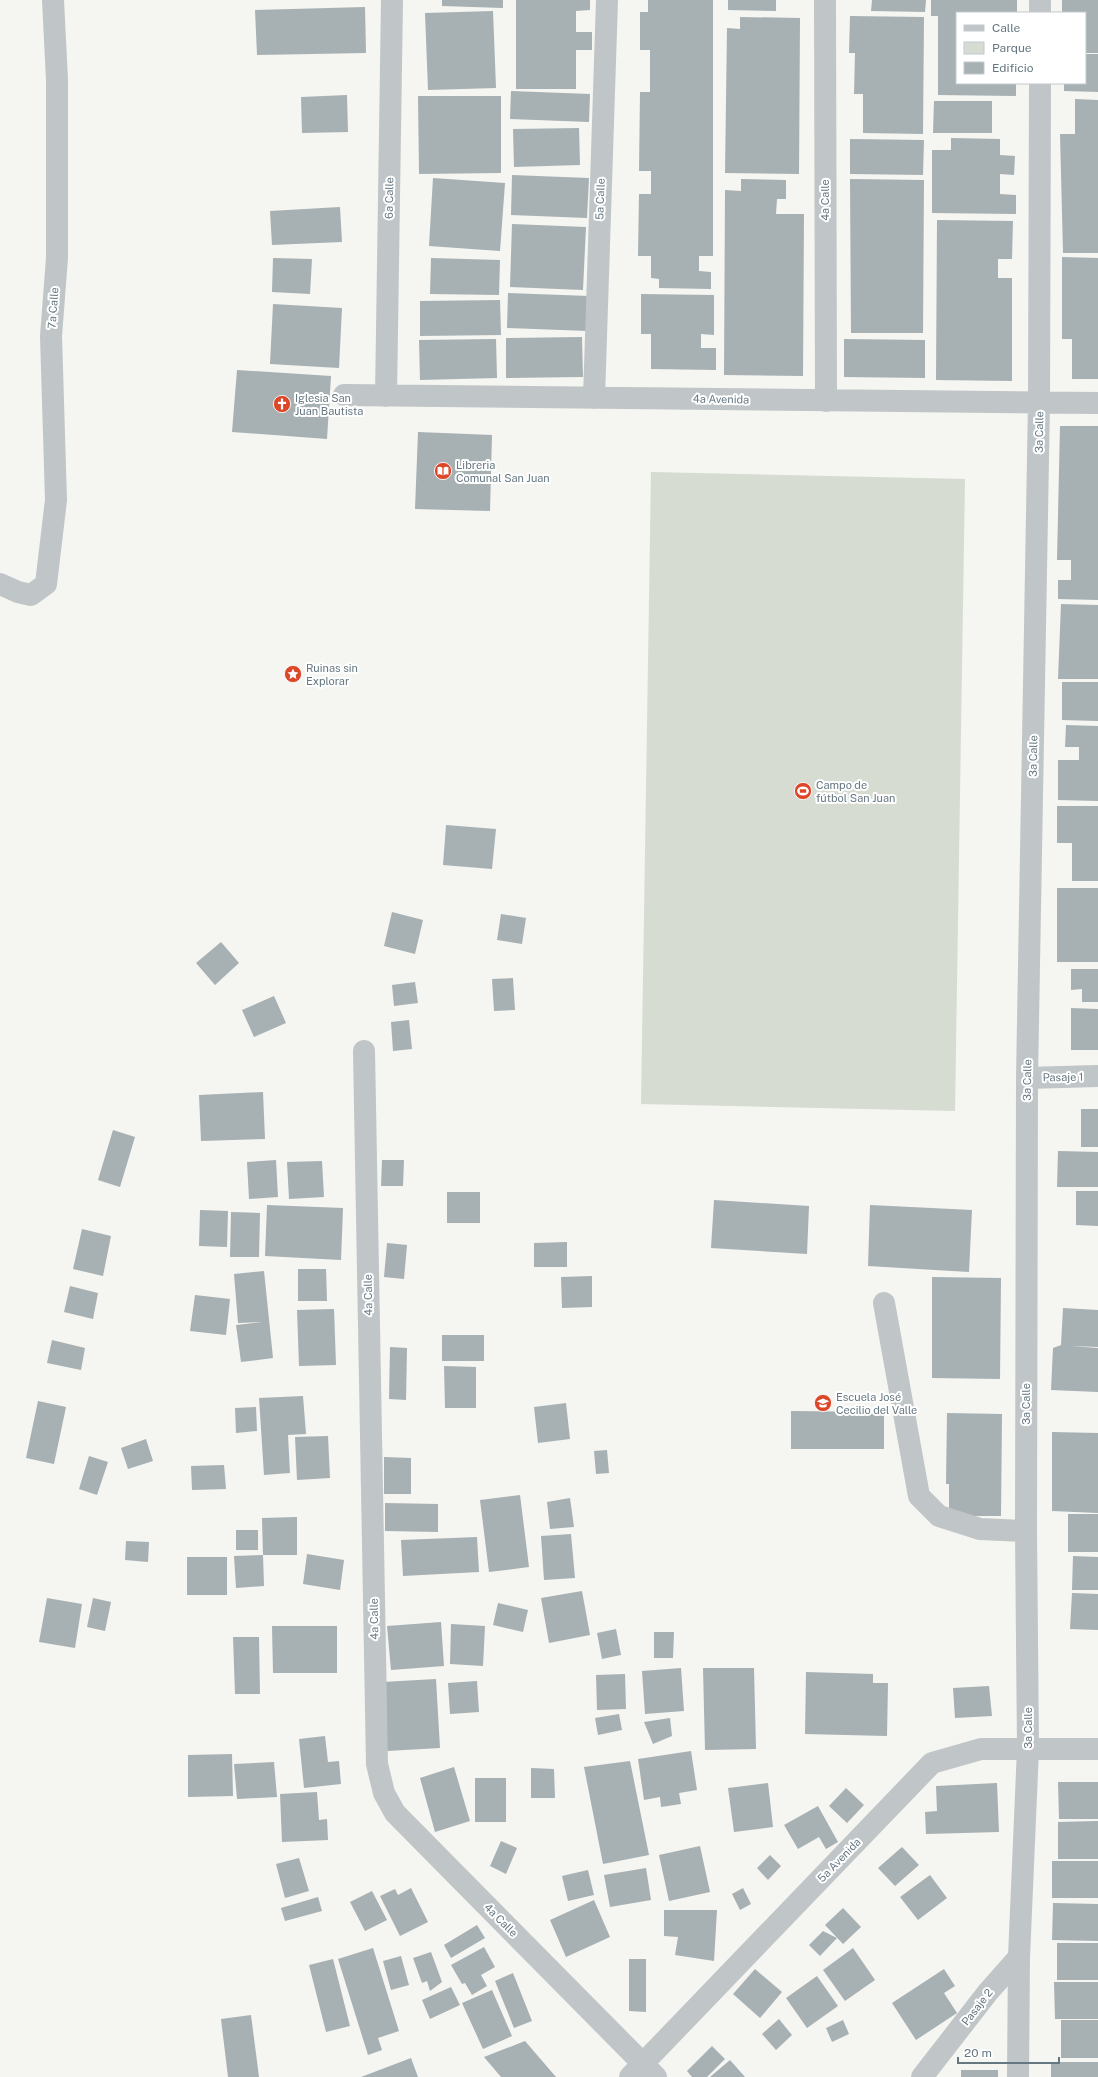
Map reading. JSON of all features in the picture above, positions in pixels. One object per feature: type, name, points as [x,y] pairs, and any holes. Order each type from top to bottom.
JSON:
[{"type":"street","name":"7a Calle","points":[[9,588],[31,595],[46,584],[56,500],[51,336],[57,258],[57,80],[52,0]]},
{"type":"street","name":"6a Calle","points":[[386,396],[392,0]]},
{"type":"street","name":"5a Calle","points":[[594,398],[607,0]]},
{"type":"street","name":"4a Calle","points":[[825,0],[826,400]]},
{"type":"street","points":[[1040,0],[1040,12]]},
{"type":"street","name":"3a Calle","points":[[1018,2077],[1019,1956],[1028,1749],[1026,1531],[1027,1078],[1039,402],[1040,84]]},
{"type":"street","name":"4a Avenida","points":[[344,395],[1098,403]]},
{"type":"street","name":"4a Calle","points":[[364,1051],[376,1764],[384,1793],[395,1813],[643,2073]]},
{"type":"street","name":"Pasaje 1","points":[[1027,1078],[1098,1076]]},
{"type":"street","points":[[884,1302],[919,1496],[939,1516],[980,1528],[1026,1531]]},
{"type":"street","name":"5a Avenida","points":[[643,2073],[932,1763],[981,1748],[1098,1750]]},
{"type":"street","name":"Pasaje 2","points":[[922,2077],[988,1992],[1019,1956]]},
{"type":"green space","name":"Campo de fútbol San Juan","points":[[651,472],[965,479],[955,1111],[641,1104]]},
{"type":"building","points":[[442,0],[503,0],[503,8],[442,6]]},
{"type":"building","points":[[516,0],[590,0],[590,10],[576,11],[576,32],[592,32],[592,50],[576,50],[576,89],[516,89]]},
{"type":"building","points":[[648,0],[713,0],[713,256],[699,256],[699,271],[711,272],[711,289],[659,288],[659,279],[651,278],[651,256],[638,256],[639,194],[651,194],[651,171],[639,171],[640,92],[650,92],[650,50],[640,50],[640,12],[648,12]]},
{"type":"building","points":[[728,0],[776,0],[776,11],[728,10]]},
{"type":"building","points":[[872,0],[926,0],[925,12],[871,11]]},
{"type":"building","points":[[931,0],[1017,0],[1017,12],[956,12],[956,84],[1016,84],[1016,96],[938,95],[938,16],[931,16]]},
{"type":"building","points":[[1062,0],[1098,0],[1098,53],[1086,53],[1086,12],[1062,12]]},
{"type":"building","points":[[365,7],[366,53],[257,55],[255,10]]},
{"type":"building","points":[[493,11],[496,88],[428,90],[425,13]]},
{"type":"building","points":[[850,16],[924,17],[923,134],[863,133],[863,94],[854,94],[855,53],[849,53]]},
{"type":"building","points":[[740,17],[800,18],[799,174],[725,173],[727,28],[740,29]]},
{"type":"building","points":[[1086,54],[1098,54],[1098,92],[1064,91],[1064,84],[1086,84]]},
{"type":"building","points":[[511,91],[590,94],[589,122],[510,119]]},
{"type":"building","points":[[347,95],[348,132],[302,133],[301,97]]},
{"type":"building","points":[[418,96],[501,96],[501,173],[419,174]]},
{"type":"building","points":[[1075,99],[1098,100],[1098,253],[1063,253],[1060,134],[1075,134]]},
{"type":"building","points":[[934,101],[992,101],[992,133],[933,133]]},
{"type":"building","points":[[579,128],[580,165],[514,167],[513,129]]},
{"type":"building","points":[[951,138],[1000,139],[1000,155],[1015,156],[1014,175],[1000,174],[1000,194],[1016,195],[1016,214],[932,213],[932,150],[951,150]]},
{"type":"building","points":[[850,139],[924,140],[923,175],[850,174]]},
{"type":"building","points":[[512,175],[589,178],[587,218],[511,215]]},
{"type":"building","points":[[433,178],[505,183],[500,251],[429,246]]},
{"type":"building","points":[[741,179],[786,180],[786,199],[777,199],[776,214],[804,214],[803,376],[724,375],[725,190],[741,191]]},
{"type":"building","points":[[850,179],[924,180],[923,333],[851,333]]},
{"type":"building","points":[[340,207],[342,242],[272,245],[270,211]]},
{"type":"building","points":[[937,220],[1013,221],[1012,259],[998,259],[998,278],[1012,278],[1012,381],[936,380]]},
{"type":"building","points":[[512,224],[586,227],[583,290],[510,287]]},
{"type":"building","points":[[1062,257],[1098,258],[1098,379],[1072,379],[1072,339],[1062,339]]},
{"type":"building","points":[[273,258],[312,259],[310,294],[272,292]]},
{"type":"building","points":[[431,258],[500,260],[499,295],[430,294]]},
{"type":"building","points":[[508,293],[589,296],[588,331],[507,328]]},
{"type":"building","points":[[641,294],[714,295],[714,335],[701,334],[701,348],[716,348],[716,370],[651,369],[651,334],[641,334]]},
{"type":"building","points":[[500,300],[501,335],[420,336],[420,301]]},
{"type":"building","points":[[273,304],[342,308],[339,368],[270,364]]},
{"type":"building","points":[[582,337],[583,377],[506,378],[506,338]]},
{"type":"building","points":[[496,339],[497,378],[420,380],[419,340]]},
{"type":"building","points":[[844,339],[925,340],[925,378],[844,377]]},
{"type":"building","name":"Iglesia San Juan Bautista","points":[[237,370],[331,376],[327,439],[232,432]]},
{"type":"building","points":[[1060,426],[1098,426],[1098,600],[1058,599],[1058,580],[1071,580],[1071,560],[1057,560]]},
{"type":"building","points":[[418,432],[492,435],[490,511],[415,509]]},
{"type":"building","points":[[1061,604],[1098,605],[1098,679],[1058,679]]},
{"type":"building","points":[[1062,682],[1098,682],[1098,721],[1062,720]]},
{"type":"building","points":[[1066,725],[1098,726],[1098,801],[1058,800],[1058,760],[1079,760],[1079,747],[1065,747]]},
{"type":"building","points":[[1057,806],[1098,806],[1098,881],[1072,881],[1072,843],[1057,843]]},
{"type":"building","points":[[446,825],[496,829],[492,869],[443,865]]},
{"type":"building","points":[[1057,888],[1098,888],[1098,962],[1057,962]]},
{"type":"building","points":[[392,912],[423,920],[415,954],[384,946]]},
{"type":"building","points":[[501,914],[526,918],[522,944],[497,940]]},
{"type":"building","points":[[221,942],[239,963],[215,985],[196,963]]},
{"type":"building","points":[[1071,969],[1098,969],[1098,1002],[1082,1002],[1082,989],[1071,990]]},
{"type":"building","points":[[513,978],[515,1010],[494,1011],[492,979]]},
{"type":"building","points":[[415,982],[418,1003],[394,1006],[392,985]]},
{"type":"building","points":[[274,996],[286,1023],[254,1037],[242,1010]]},
{"type":"building","points":[[1071,1008],[1098,1009],[1098,1050],[1071,1050]]},
{"type":"building","points":[[409,1020],[412,1049],[393,1051],[391,1022]]},
{"type":"building","points":[[263,1092],[265,1139],[201,1141],[199,1095]]},
{"type":"building","points":[[1081,1109],[1098,1109],[1098,1147],[1081,1147]]},
{"type":"building","points":[[113,1130],[135,1137],[120,1187],[98,1180]]},
{"type":"building","points":[[1058,1151],[1098,1152],[1098,1187],[1057,1187]]},
{"type":"building","points":[[276,1160],[278,1197],[249,1199],[247,1162]]},
{"type":"building","points":[[382,1160],[404,1160],[403,1186],[381,1186]]},
{"type":"building","points":[[322,1161],[324,1197],[289,1199],[287,1162]]},
{"type":"building","points":[[1076,1191],[1098,1191],[1098,1226],[1076,1225]]},
{"type":"building","points":[[447,1192],[480,1192],[480,1223],[447,1223]]},
{"type":"building","points":[[714,1200],[809,1206],[807,1254],[711,1248]]},
{"type":"building","points":[[267,1205],[343,1208],[341,1260],[265,1256]]},
{"type":"building","points":[[870,1205],[972,1210],[969,1272],[868,1266]]},
{"type":"building","points":[[200,1210],[228,1211],[227,1247],[199,1246]]},
{"type":"building","points":[[231,1212],[260,1213],[259,1257],[230,1257]]},
{"type":"building","points":[[82,1229],[111,1236],[103,1276],[73,1269]]},
{"type":"building","points":[[567,1242],[567,1267],[534,1267],[534,1243]]},
{"type":"building","points":[[387,1243],[407,1245],[404,1279],[384,1277]]},
{"type":"building","points":[[298,1269],[326,1269],[327,1301],[298,1301]]},
{"type":"building","points":[[264,1271],[273,1358],[241,1362],[236,1325],[262,1322],[238,1323],[234,1274]]},
{"type":"building","points":[[592,1276],[592,1307],[562,1308],[561,1277]]},
{"type":"building","points":[[932,1277],[1001,1278],[1000,1379],[932,1378]]},
{"type":"building","points":[[70,1286],[98,1293],[93,1319],[64,1312]]},
{"type":"building","points":[[195,1295],[230,1299],[226,1335],[190,1331]]},
{"type":"building","points":[[1063,1308],[1098,1310],[1098,1347],[1070,1346],[1098,1348],[1098,1392],[1051,1390],[1053,1348],[1061,1345]]},
{"type":"building","points":[[334,1309],[336,1365],[299,1366],[297,1310]]},
{"type":"building","points":[[442,1335],[484,1335],[484,1361],[442,1361]]},
{"type":"building","points":[[52,1340],[85,1348],[81,1370],[47,1363]]},
{"type":"building","points":[[390,1347],[407,1348],[406,1400],[389,1399]]},
{"type":"building","points":[[444,1366],[476,1367],[476,1408],[445,1408]]},
{"type":"building","points":[[303,1396],[306,1434],[288,1435],[290,1473],[264,1475],[259,1398]]},
{"type":"building","points":[[38,1401],[66,1407],[54,1464],[26,1458]]},
{"type":"building","points":[[566,1403],[570,1439],[538,1443],[534,1407]]},
{"type":"building","points":[[256,1407],[257,1431],[236,1433],[235,1408]]},
{"type":"building","points":[[791,1411],[884,1412],[884,1449],[791,1449]]},
{"type":"building","points":[[947,1413],[1002,1414],[1001,1516],[949,1516],[949,1484],[946,1484]]},
{"type":"building","points":[[1052,1432],[1098,1433],[1098,1513],[1052,1511]]},
{"type":"building","points":[[328,1436],[330,1478],[297,1480],[295,1437]]},
{"type":"building","points":[[146,1439],[153,1461],[128,1469],[121,1448]]},
{"type":"building","points":[[607,1450],[609,1473],[596,1474],[594,1451]]},
{"type":"building","points":[[89,1456],[108,1462],[97,1495],[79,1489]]},
{"type":"building","points":[[384,1457],[411,1458],[411,1494],[384,1494]]},
{"type":"building","points":[[224,1465],[226,1489],[192,1490],[191,1466]]},
{"type":"building","points":[[520,1495],[529,1567],[489,1572],[480,1500]]},
{"type":"building","points":[[570,1498],[574,1527],[550,1529],[547,1502]]},
{"type":"building","points":[[385,1503],[438,1504],[438,1532],[385,1531]]},
{"type":"building","points":[[1068,1514],[1098,1514],[1098,1552],[1068,1552]]},
{"type":"building","points":[[297,1517],[297,1555],[263,1555],[262,1518]]},
{"type":"building","points":[[236,1530],[258,1530],[258,1550],[236,1550]]},
{"type":"building","points":[[571,1534],[575,1578],[544,1580],[541,1536]]},
{"type":"building","points":[[477,1537],[479,1572],[403,1576],[401,1540]]},
{"type":"building","points":[[126,1541],[149,1542],[148,1562],[125,1560]]},
{"type":"building","points":[[307,1554],[344,1560],[340,1590],[303,1584]]},
{"type":"building","points":[[263,1555],[264,1586],[236,1588],[234,1556]]},
{"type":"building","points":[[1073,1556],[1098,1557],[1098,1590],[1072,1590]]},
{"type":"building","points":[[187,1557],[227,1557],[227,1595],[187,1595]]},
{"type":"building","points":[[582,1591],[590,1635],[549,1643],[541,1598]]},
{"type":"building","points":[[1072,1593],[1098,1594],[1098,1630],[1070,1629]]},
{"type":"building","points":[[47,1598],[82,1604],[75,1648],[39,1642]]},
{"type":"building","points":[[93,1598],[111,1602],[105,1631],[87,1627]]},
{"type":"building","points":[[498,1603],[528,1610],[523,1632],[493,1625]]},
{"type":"building","points":[[441,1622],[444,1666],[391,1670],[387,1626]]},
{"type":"building","points":[[451,1624],[485,1626],[483,1666],[450,1664]]},
{"type":"building","points":[[272,1626],[337,1626],[337,1673],[273,1673]]},
{"type":"building","points":[[616,1629],[621,1655],[602,1659],[597,1633]]},
{"type":"building","points":[[654,1632],[674,1632],[673,1658],[654,1658]]},
{"type":"building","points":[[233,1637],[259,1637],[260,1694],[235,1694]]},
{"type":"building","points":[[681,1668],[684,1711],[645,1714],[642,1671]]},
{"type":"building","points":[[703,1668],[754,1668],[756,1749],[705,1750]]},
{"type":"building","points":[[806,1672],[873,1674],[873,1683],[888,1683],[887,1736],[805,1734]]},
{"type":"building","points":[[625,1674],[626,1709],[597,1710],[596,1675]]},
{"type":"building","points":[[436,1679],[440,1748],[387,1751],[383,1682]]},
{"type":"building","points":[[477,1681],[479,1712],[450,1714],[448,1683]]},
{"type":"building","points":[[989,1686],[992,1716],[955,1718],[953,1688]]},
{"type":"building","points":[[619,1714],[622,1730],[598,1735],[595,1718]]},
{"type":"building","points":[[670,1718],[672,1736],[653,1744],[644,1722]]},
{"type":"building","points":[[325,1736],[328,1762],[339,1761],[341,1784],[304,1788],[299,1739]]},
{"type":"building","points":[[691,1751],[697,1790],[679,1793],[681,1804],[661,1807],[660,1797],[644,1800],[638,1759]]},
{"type":"building","points":[[232,1754],[233,1796],[188,1797],[188,1755]]},
{"type":"building","points":[[630,1761],[649,1855],[603,1864],[584,1767]]},
{"type":"building","points":[[274,1762],[277,1797],[237,1799],[234,1764]]},
{"type":"building","points":[[454,1767],[470,1821],[435,1832],[420,1778]]},
{"type":"building","points":[[531,1768],[554,1769],[555,1798],[531,1798]]},
{"type":"building","points":[[475,1778],[506,1778],[506,1822],[475,1822]]},
{"type":"building","points":[[1058,1782],[1098,1782],[1098,1819],[1059,1819]]},
{"type":"building","points":[[768,1783],[773,1827],[734,1832],[728,1788]]},
{"type":"building","points":[[997,1783],[999,1832],[926,1834],[925,1812],[937,1811],[936,1786]]},
{"type":"building","points":[[846,1788],[864,1805],[847,1823],[829,1806]]},
{"type":"building","points":[[317,1792],[319,1820],[327,1819],[328,1840],[282,1842],[280,1794]]},
{"type":"building","points":[[818,1806],[838,1842],[826,1849],[819,1837],[798,1849],[784,1825]]},
{"type":"building","points":[[1098,1821],[1098,1859],[1058,1859],[1058,1822]]},
{"type":"building","points":[[501,1841],[517,1848],[506,1874],[490,1866]]},
{"type":"building","points":[[700,1846],[710,1892],[669,1901],[659,1855]]},
{"type":"building","points":[[902,1847],[919,1865],[895,1886],[878,1868]]},
{"type":"building","points":[[770,1855],[781,1866],[768,1880],[757,1868]]},
{"type":"building","points":[[299,1858],[309,1891],[285,1898],[276,1864]]},
{"type":"building","points":[[1052,1861],[1098,1861],[1098,1898],[1052,1898]]},
{"type":"building","points":[[646,1868],[651,1900],[610,1907],[604,1875]]},
{"type":"building","points":[[588,1870],[594,1895],[568,1901],[562,1876]]},
{"type":"building","points":[[930,1875],[947,1898],[918,1920],[900,1897]]},
{"type":"building","points":[[411,1888],[428,1922],[400,1936],[380,1896],[395,1889],[398,1895]]},
{"type":"building","points":[[743,1888],[751,1904],[740,1910],[732,1894]]},
{"type":"building","points":[[372,1891],[387,1920],[365,1931],[350,1902]]},
{"type":"building","points":[[318,1897],[322,1911],[285,1921],[281,1908]]},
{"type":"building","points":[[594,1900],[610,1937],[566,1957],[550,1920]]},
{"type":"building","points":[[1053,1903],[1098,1904],[1098,1941],[1052,1940]]},
{"type":"building","points":[[843,1908],[861,1927],[843,1944],[825,1925]]},
{"type":"building","points":[[664,1910],[717,1910],[714,1961],[675,1955],[678,1937],[664,1936]]},
{"type":"building","points":[[477,1925],[485,1938],[451,1958],[444,1945]]},
{"type":"building","points":[[823,1931],[837,1938],[820,1956],[809,1945]]},
{"type":"building","points":[[1057,1943],[1098,1943],[1098,1980],[1057,1980]]},
{"type":"building","points":[[484,1947],[495,1967],[481,1975],[487,1986],[472,1995],[465,1983],[462,1984],[451,1965]]},
{"type":"building","points":[[373,1948],[399,2031],[378,2038],[382,2050],[368,2055],[338,1959]]},
{"type":"building","points":[[853,1948],[875,1980],[845,2001],[823,1970]]},
{"type":"building","points":[[431,1952],[442,1982],[430,1991],[427,1981],[422,1983],[413,1958]]},
{"type":"building","points":[[401,1956],[409,1985],[391,1990],[383,1961]]},
{"type":"building","points":[[333,1959],[350,2026],[326,2032],[309,1965]]},
{"type":"building","points":[[629,1959],[646,1959],[646,2012],[629,2011]]},
{"type":"building","points":[[755,1969],[782,1992],[760,2018],[733,1994]]},
{"type":"building","points":[[944,1969],[955,1986],[944,1993],[957,2013],[916,2040],[892,2003]]},
{"type":"building","points":[[513,1973],[532,2021],[514,2028],[495,1981]]},
{"type":"building","points":[[817,1976],[838,2006],[807,2028],[786,1998]]},
{"type":"building","points":[[1054,1982],[1098,1982],[1098,2019],[1055,2019]]},
{"type":"building","points":[[451,1987],[460,2005],[430,2019],[422,2000]]},
{"type":"building","points":[[492,1990],[512,2036],[483,2049],[462,2003]]},
{"type":"building","points":[[251,2015],[259,2077],[228,2077],[221,2019]]},
{"type":"building","points":[[779,2019],[792,2035],[776,2050],[762,2034]]},
{"type":"building","points":[[843,2020],[849,2034],[832,2042],[826,2028]]},
{"type":"building","points":[[1061,2020],[1098,2020],[1098,2058],[1061,2058]]},
{"type":"building","points":[[525,2041],[556,2077],[501,2077],[484,2057]]},
{"type":"building","points":[[712,2046],[725,2059],[707,2077],[692,2077],[687,2071]]},
{"type":"building","points":[[411,2058],[418,2077],[361,2077]]},
{"type":"building","points":[[730,2060],[745,2077],[710,2077]]},
{"type":"building","points":[[1051,2062],[1098,2062],[1098,2077],[1051,2077]]},
{"type":"building","points":[[961,2070],[998,2070],[998,2077],[961,2077]]},
{"type":"place","name":"Iglesia San Juan Bautista","points":[[282,404]]},
{"type":"place","name":"Libreria Comunal San Juan","points":[[443,471]]},
{"type":"place","name":"Ruinas sin Explorar","points":[[293,674]]},
{"type":"place","name":"Campo de fútbol San Juan","points":[[803,791]]},
{"type":"place","name":"Escuela José Cecilio del Valle","points":[[823,1403]]}]
